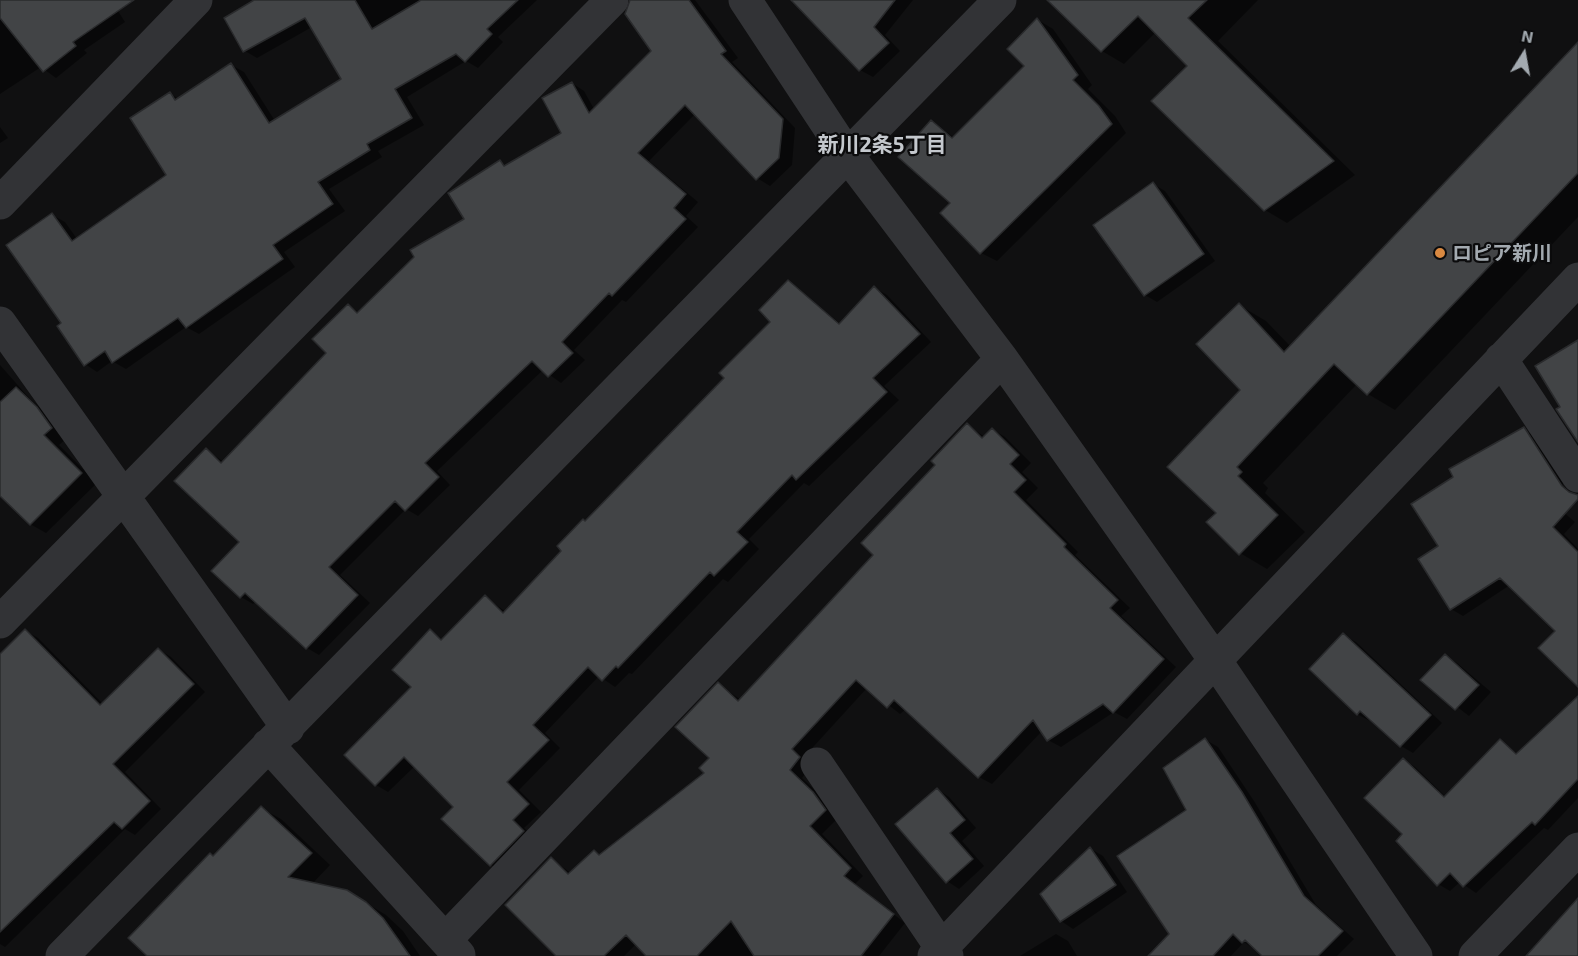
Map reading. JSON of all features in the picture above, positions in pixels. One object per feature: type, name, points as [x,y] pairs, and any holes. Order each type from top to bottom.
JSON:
[{"type":"street","points":[[0,203],[196,0]]},
{"type":"street","points":[[0,622],[612,0]]},
{"type":"street","points":[[745,0],[848,156],[1002,359],[1215,660],[1416,956]]},
{"type":"street","points":[[62,956],[1000,0]]},
{"type":"street","points":[[817,764],[941,953],[1215,660],[1578,279]]},
{"type":"street","points":[[0,323],[123,496],[278,736],[453,948],[1002,359]]},
{"type":"street","points":[[1501,359],[1578,476]]},
{"type":"street","points":[[1475,956],[1578,849]]},
{"type":"building","points":[[0,0],[134,0],[73,42],[76,46],[43,72],[0,18]]},
{"type":"building","points":[[254,0],[355,0],[372,29],[421,0],[518,0],[487,29],[492,34],[465,62],[456,54],[395,89],[412,118],[367,144],[370,150],[318,182],[333,204],[273,245],[283,259],[186,328],[178,318],[112,363],[105,351],[84,366],[57,326],[61,323],[6,245],[52,213],[72,241],[166,175],[130,118],[170,92],[175,100],[231,63],[269,123],[341,79],[305,18],[243,52],[224,18]]},
{"type":"building","points":[[630,0],[689,0],[726,51],[721,54],[783,119],[779,158],[756,180],[685,105],[638,153],[686,194],[674,208],[686,219],[612,296],[609,293],[562,342],[573,353],[548,377],[532,361],[425,463],[439,477],[405,511],[395,501],[329,567],[358,595],[306,649],[245,593],[240,598],[211,571],[239,542],[174,481],[206,448],[221,463],[326,353],[312,339],[348,304],[357,313],[414,257],[410,250],[464,219],[448,193],[500,160],[504,166],[561,133],[542,98],[572,82],[589,113],[651,51],[625,14]]},
{"type":"building","points":[[791,0],[895,0],[874,27],[889,43],[859,71]]},
{"type":"building","points":[[1047,0],[1207,0],[1188,18],[1334,161],[1264,211],[1151,101],[1187,66],[1138,16],[1101,52]]},
{"type":"building","points":[[1037,18],[1078,75],[1073,80],[1099,106],[1112,124],[980,254],[940,213],[950,203],[898,157],[931,120],[952,138],[1024,66],[1007,49]]},
{"type":"building","name":"ロピア新川","points":[[1578,42],[1578,173],[1367,395],[1334,364],[1237,467],[1242,472],[1238,476],[1278,515],[1239,555],[1206,522],[1216,513],[1167,467],[1240,390],[1196,344],[1239,303],[1284,352]]},
{"type":"building","points":[[1153,182],[1204,254],[1144,296],[1093,225]]},
{"type":"building","points":[[788,280],[839,324],[874,286],[920,334],[873,378],[887,392],[796,480],[792,475],[737,532],[748,542],[714,576],[710,572],[618,668],[616,666],[602,681],[588,667],[533,725],[549,740],[507,782],[529,804],[513,820],[524,831],[490,866],[441,819],[453,807],[404,757],[375,786],[344,755],[411,687],[392,670],[430,629],[441,640],[485,595],[503,613],[561,551],[557,546],[583,519],[585,521],[724,378],[719,373],[770,322],[759,310]]},
{"type":"building","points":[[1578,340],[1578,442],[1556,409],[1560,407],[1535,366]]},
{"type":"building","points":[[16,387],[37,407],[52,428],[44,435],[82,473],[30,525],[0,496],[0,402]]},
{"type":"building","points":[[967,423],[982,438],[992,428],[1019,455],[1010,464],[1026,480],[1014,492],[1066,544],[1064,547],[1118,600],[1110,608],[1164,659],[1113,713],[1103,704],[1047,741],[1033,720],[978,778],[894,700],[887,708],[856,680],[792,749],[800,757],[790,770],[813,792],[826,810],[810,826],[851,868],[844,876],[894,914],[861,956],[754,956],[731,921],[697,956],[646,956],[626,935],[604,956],[556,956],[505,905],[551,857],[568,874],[594,850],[599,855],[704,773],[699,768],[709,758],[675,727],[718,682],[738,701],[873,555],[861,543],[935,465],[931,461]]},
{"type":"building","points":[[1524,427],[1562,486],[1578,495],[1578,499],[1553,527],[1578,552],[1578,687],[1538,648],[1555,631],[1500,578],[1450,610],[1418,559],[1438,546],[1411,504],[1453,477],[1449,469]]},
{"type":"building","points":[[25,629],[100,705],[158,648],[194,684],[113,764],[150,801],[122,829],[114,822],[0,932],[0,654]]},
{"type":"building","points":[[1343,633],[1431,715],[1400,747],[1360,711],[1357,715],[1309,669]]},
{"type":"building","points":[[1445,654],[1479,685],[1455,710],[1420,680]]},
{"type":"building","points":[[1578,696],[1578,779],[1535,825],[1532,822],[1463,887],[1450,873],[1437,886],[1396,841],[1402,834],[1364,798],[1403,758],[1444,797],[1500,739],[1516,754]]},
{"type":"building","points":[[1205,738],[1242,792],[1304,896],[1343,931],[1318,956],[1262,956],[1245,940],[1242,943],[1233,934],[1213,956],[1148,956],[1169,934],[1117,856],[1186,810],[1163,768]]},
{"type":"building","points":[[937,788],[965,820],[950,833],[973,859],[946,883],[895,824]]},
{"type":"building","points":[[261,806],[312,853],[288,877],[347,890],[366,902],[383,918],[410,956],[147,956],[128,938],[210,853],[213,856]]},
{"type":"building","points":[[1090,847],[1116,885],[1060,922],[1040,894]]},
{"type":"building","points":[[1578,898],[1578,956],[1526,956]]},
{"type":"place","name":"ロピア新川","points":[[1440,253]]},
{"type":"district","name":"新川2条5丁目","points":[[882,145]]}]
